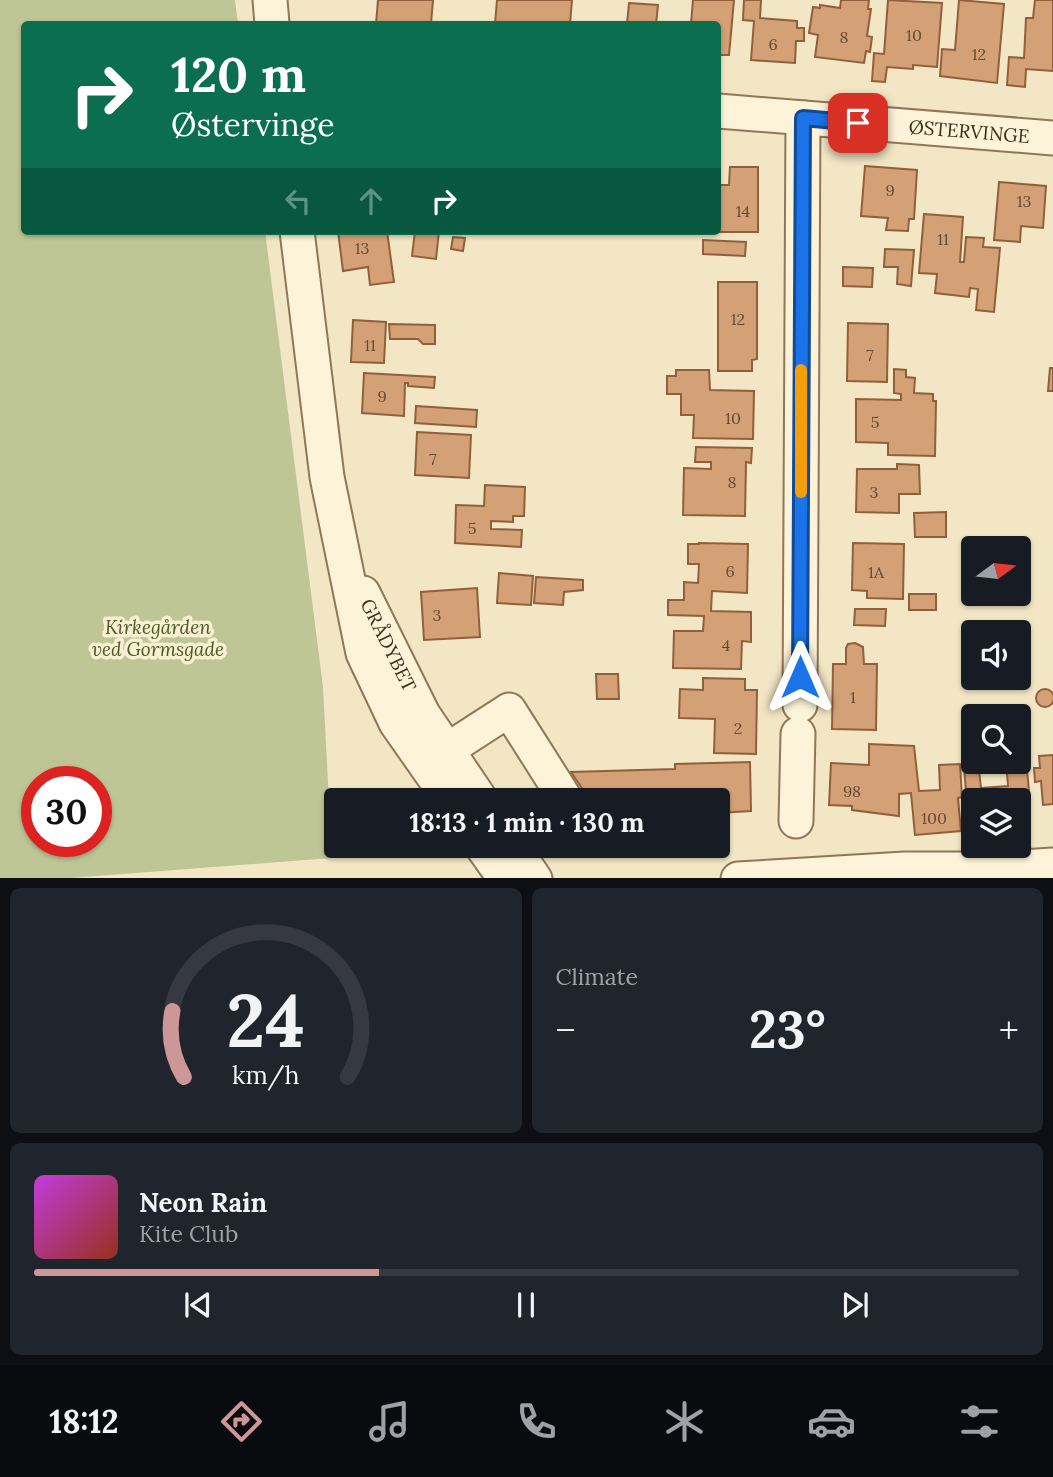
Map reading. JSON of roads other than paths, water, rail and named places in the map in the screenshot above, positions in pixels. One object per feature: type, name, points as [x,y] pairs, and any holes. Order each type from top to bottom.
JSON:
[{"type":"street","points":[[270,0],[272,21]]},
{"type":"street","name":"ØSTERVINGE","points":[[721,111],[1053,138]]},
{"type":"street","points":[[796,821],[803,118]]},
{"type":"street","name":"GRÅDYBET","points":[[297,235],[327,477],[365,597],[423,714],[446,788]]},
{"type":"street","points":[[436,757],[509,710],[558,788]]},
{"type":"street","name":"GRÅDYBET","points":[[436,757],[468,788]]},
{"type":"street","points":[[490,858],[505,878]]},
{"type":"street","points":[[521,858],[535,878]]},
{"type":"street","points":[[738,878],[858,875],[905,869],[985,869],[1053,865]]},
{"type":"street","points":[[942,878],[985,869]]},
{"type":"park label","name":"Kirkegården ved Gormsgade","points":[[158,638]]}]
